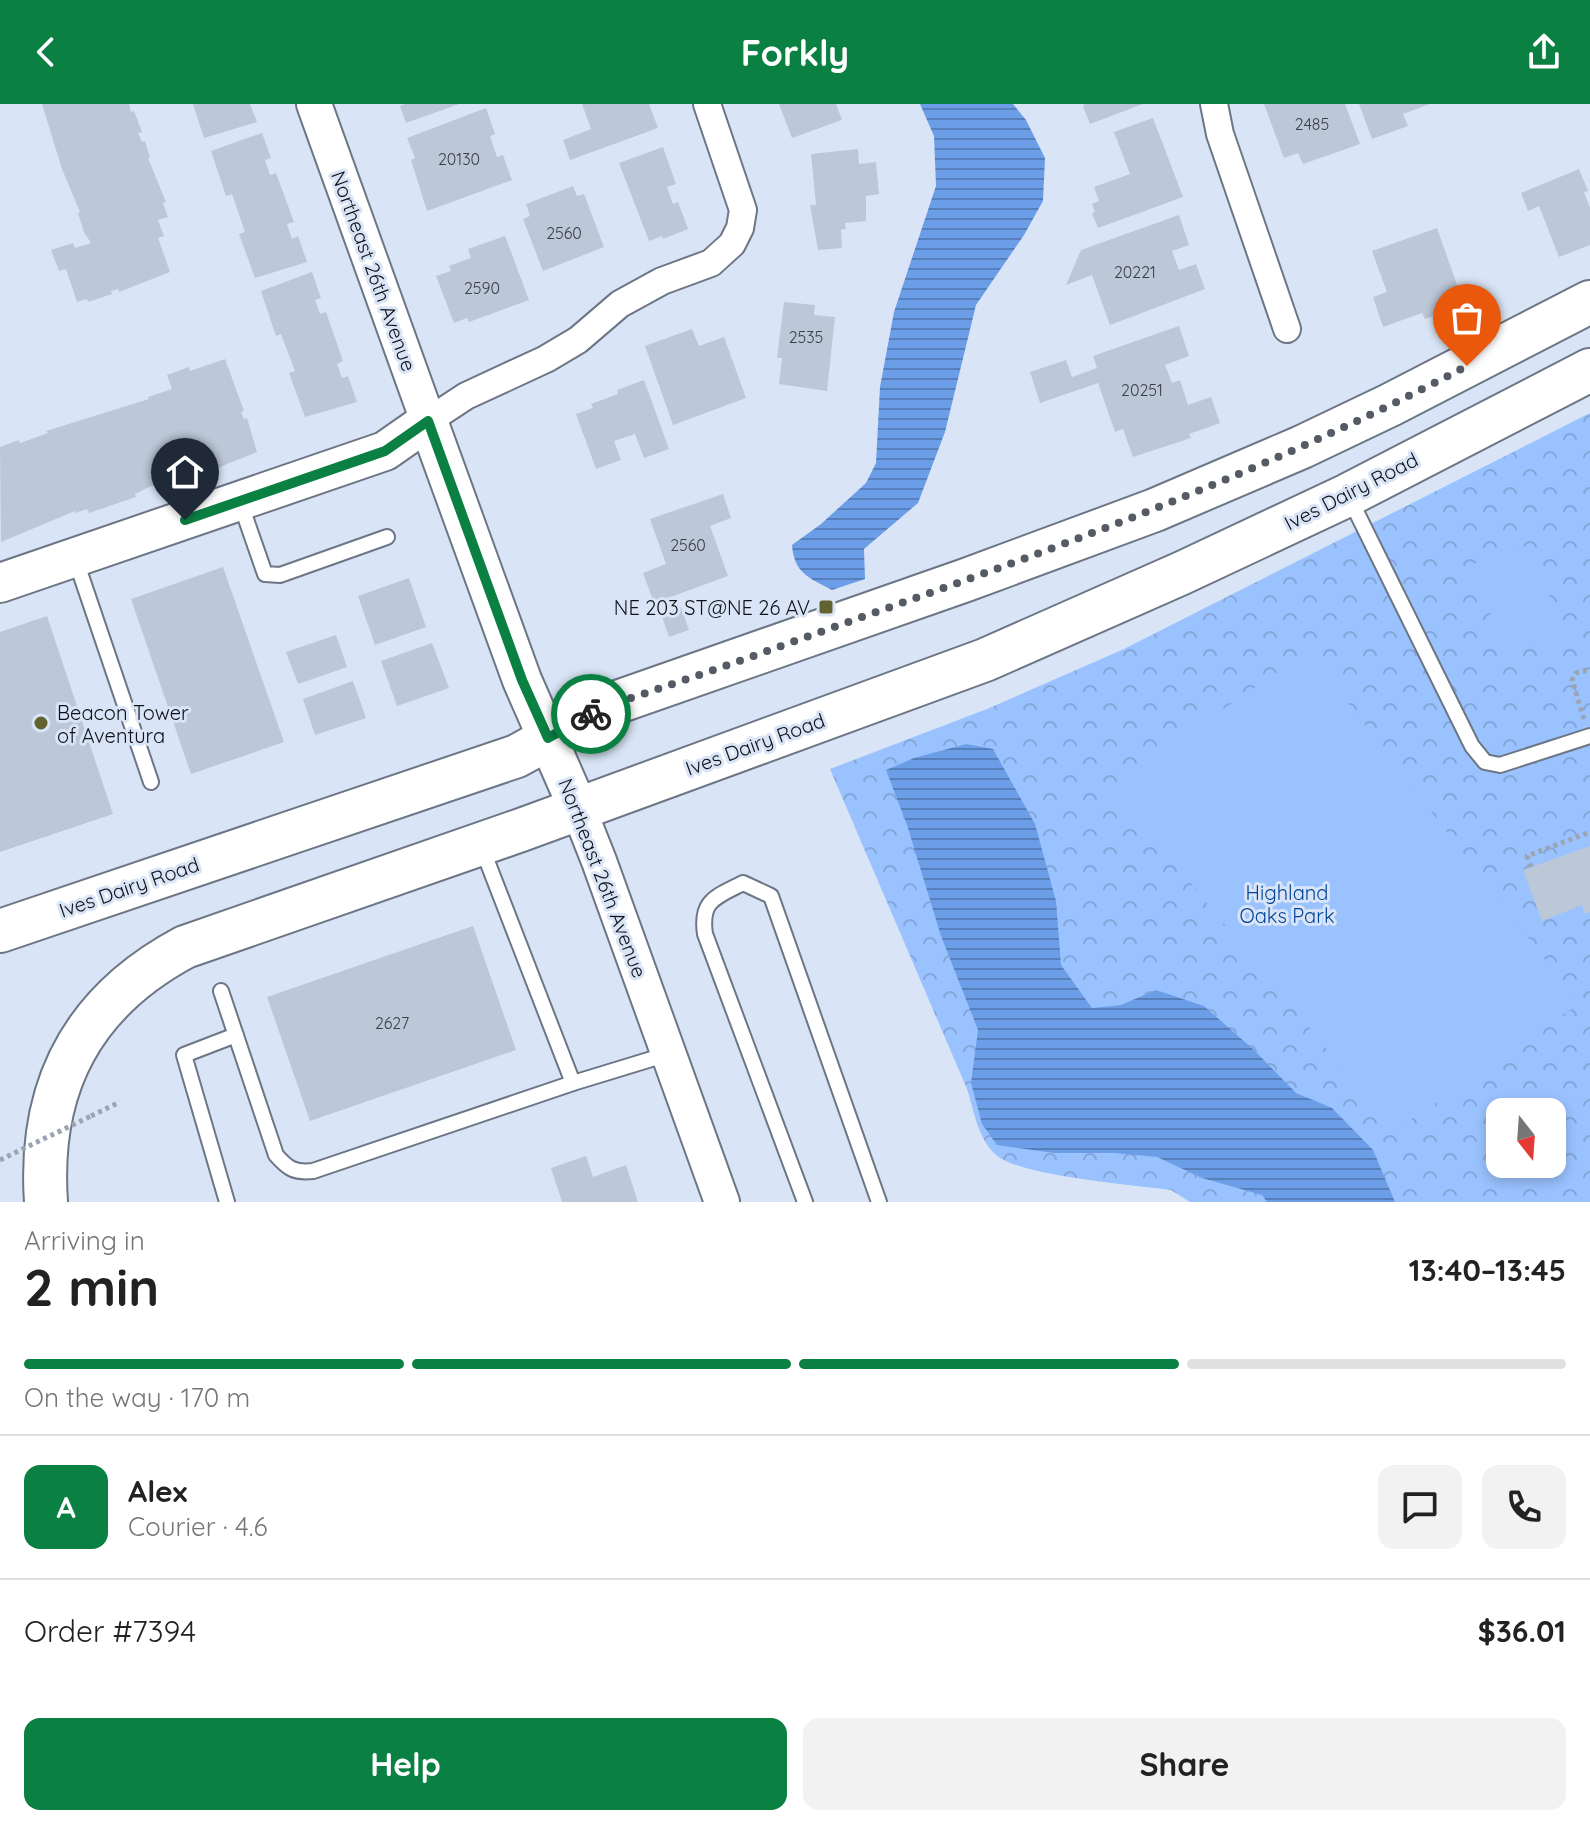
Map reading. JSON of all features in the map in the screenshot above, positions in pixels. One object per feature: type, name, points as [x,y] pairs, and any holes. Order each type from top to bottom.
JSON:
[{"type":"main road","name":"Ives Dairy Road","points":[[0,931],[517,756],[609,705],[999,568],[1202,491],[1390,405],[1590,302]]},
{"type":"main road","name":"Ives Dairy Road","points":[[46,1202],[47,1128],[60,1081],[82,1037],[130,982],[169,956],[220,933],[481,844],[985,660],[1348,495],[1590,370]]},
{"type":"main road","points":[[0,583],[385,451],[428,421]]},
{"type":"main road","name":"Northeast 26th Avenue","points":[[428,421],[522,680],[578,808]]},
{"type":"street","name":"Northeast 26th Avenue","points":[[314,104],[428,421]]},
{"type":"street","points":[[428,421],[466,396],[546,359],[578,340],[620,304],[662,281],[711,263],[732,244],[740,228],[743,210],[707,104]]},
{"type":"street","points":[[1214,104],[1220,134],[1287,329]]},
{"type":"street","name":"Northeast 26th Avenue","points":[[578,808],[722,1202]]},
{"type":"lane","points":[[1348,495],[1472,746],[1485,762],[1500,765],[1590,736]]},
{"type":"lane","points":[[240,501],[265,574],[280,575],[387,537]]},
{"type":"lane","points":[[75,558],[151,782]]},
{"type":"lane","points":[[481,844],[573,1083]]},
{"type":"lane","points":[[805,1202],[705,934],[702,916],[712,899],[743,883],[771,896],[879,1202]]},
{"type":"lane","points":[[221,991],[276,1155],[287,1168],[298,1173],[313,1171],[668,1054]]},
{"type":"lane","points":[[227,1202],[184,1055],[236,1035]]},
{"type":"path","points":[[1590,669],[1576,673],[1572,680],[1590,736]]},
{"type":"path","points":[[1531,867],[1527,856],[1590,832]]},
{"type":"path","points":[[0,1160],[120,1102]]},
{"type":"green space","name":"Highland Oaks Park","points":[[1590,413],[1590,1202],[1190,1202],[1171,1190],[1052,1174],[1028,1169],[996,1155],[981,1133],[967,1089],[830,769],[987,709],[1124,649]]},
{"type":"green space","points":[[1531,544],[1563,636],[1504,655],[1473,564]]},
{"type":"green space","points":[[1308,651],[1579,1004],[1394,1131],[1111,786]]},
{"type":"shaded area","points":[[920,104],[1013,104],[1026,120],[1045,158],[1043,201],[1024,235],[976,305],[945,432],[918,503],[864,549],[865,579],[832,590],[804,574],[796,562],[792,545],[821,524],[866,483],[876,463],[880,387],[894,312],[936,186],[934,136]]},
{"type":"shaded area","points":[[966,744],[993,749],[1035,824],[1056,901],[1061,965],[1092,1008],[1121,1005],[1156,990],[1204,1006],[1296,1093],[1332,1108],[1373,1150],[1395,1202],[1267,1202],[1262,1195],[1202,1178],[1157,1157],[1054,1153],[997,1145],[982,1124],[971,1083],[978,1030],[941,936],[907,825],[886,770],[914,758]]},
{"type":"building","points":[[42,104],[129,104],[166,202],[163,203],[168,217],[158,220],[164,236],[158,238],[170,272],[119,292],[118,289],[111,291],[112,294],[88,302],[87,299],[77,302],[66,269],[59,271],[51,250],[73,243],[75,248],[91,243],[84,232],[80,212],[62,169]]},
{"type":"building","points":[[193,104],[250,104],[257,122],[204,138]]},
{"type":"building","points":[[459,104],[406,123],[400,106]]},
{"type":"building","points":[[582,104],[649,104],[658,128],[570,160],[563,140],[591,129]]},
{"type":"building","points":[[779,104],[836,104],[842,120],[792,138]]},
{"type":"building","points":[[1143,104],[1090,124],[1083,106]]},
{"type":"building","points":[[1264,104],[1345,104],[1360,144],[1303,164],[1298,153],[1284,158]]},
{"type":"building","points":[[1359,104],[1430,104],[1403,114],[1408,126],[1372,139]]},
{"type":"building","points":[[486,108],[495,134],[490,136],[497,157],[503,155],[512,180],[427,211],[411,160],[415,158],[407,138]]},
{"type":"building","points":[[1153,118],[1183,197],[1098,228],[1092,213],[1095,212],[1092,204],[1099,201],[1094,187],[1130,174],[1114,132]]},
{"type":"building","points":[[262,133],[271,158],[265,160],[270,175],[276,173],[294,222],[287,224],[292,239],[298,236],[307,262],[255,278],[239,234],[245,232],[232,194],[226,196],[211,151]]},
{"type":"building","points":[[663,147],[676,184],[667,187],[673,204],[678,202],[688,229],[649,241],[619,163]]},
{"type":"building","points":[[858,149],[859,164],[876,162],[879,194],[866,196],[866,221],[845,223],[846,229],[841,230],[842,248],[818,250],[810,205],[816,205],[811,154]]},
{"type":"building","points":[[1579,169],[1588,191],[1584,192],[1590,208],[1590,245],[1559,257],[1539,206],[1528,211],[1521,193]]},
{"type":"building","points":[[573,186],[577,196],[584,194],[604,247],[543,271],[523,219],[530,216],[526,204]]},
{"type":"building","points":[[1179,215],[1189,245],[1172,251],[1179,270],[1196,264],[1205,289],[1110,325],[1092,275],[1066,285],[1081,250]]},
{"type":"building","points":[[1437,228],[1462,299],[1450,303],[1452,309],[1425,319],[1422,313],[1383,327],[1373,297],[1387,292],[1372,251]]},
{"type":"building","points":[[505,236],[529,300],[469,322],[467,318],[454,323],[436,276],[451,271],[449,266],[471,258],[468,249]]},
{"type":"building","points":[[312,272],[321,298],[315,300],[320,314],[326,312],[343,361],[337,364],[342,378],[348,376],[357,402],[305,417],[289,373],[295,371],[281,334],[276,336],[261,291]]},
{"type":"building","points":[[784,302],[815,305],[814,315],[835,317],[827,391],[779,384],[782,358],[777,358]]},
{"type":"building","points":[[1179,326],[1189,356],[1165,365],[1172,383],[1180,380],[1188,405],[1211,397],[1220,423],[1189,434],[1191,438],[1133,457],[1123,429],[1115,432],[1098,383],[1040,403],[1030,372],[1066,360],[1072,377],[1097,368],[1093,356]]},
{"type":"building","points":[[692,329],[699,346],[724,337],[746,398],[673,425],[645,346]]},
{"type":"building","points":[[225,359],[257,452],[202,474],[200,470],[149,487],[135,494],[136,497],[89,513],[87,509],[75,511],[1,542],[0,447],[149,399],[172,389],[167,375]]},
{"type":"building","points":[[644,380],[669,449],[644,458],[635,434],[614,441],[621,460],[596,469],[576,414],[593,408],[591,404],[618,394],[617,390]]},
{"type":"building","points":[[723,494],[731,518],[710,526],[728,576],[654,603],[643,573],[666,564],[650,519]]},
{"type":"building","points":[[223,567],[284,742],[191,774],[131,599]]},
{"type":"building","points":[[409,578],[426,627],[375,645],[358,596]]},
{"type":"building","points":[[681,607],[689,630],[669,637],[661,614]]},
{"type":"building","name":"Beacon Tower of Aventura","points":[[47,616],[113,814],[0,852],[0,632]]},
{"type":"building","points":[[336,635],[347,667],[298,684],[286,652]]},
{"type":"building","points":[[432,643],[449,688],[397,706],[381,661]]},
{"type":"building","points":[[353,681],[366,718],[315,735],[303,699]]},
{"type":"building","points":[[1590,846],[1590,912],[1585,914],[1582,905],[1542,921],[1523,870]]},
{"type":"building","points":[[473,926],[516,1050],[310,1121],[267,997]]},
{"type":"building","points":[[586,1156],[593,1177],[626,1165],[638,1202],[562,1202],[551,1168]]},
{"type":"way so far","points":[[591,714],[1155,510],[1302,447],[1467,366]]},
{"type":"place","name":"NE 203 ST@NE 26 AV","points":[[826,607]]},
{"type":"place","name":"Beacon Tower of Aventura","points":[[41,723]]},
{"type":"route","points":[[185,520],[385,451],[428,421],[522,680],[548,738],[591,714]]}]
